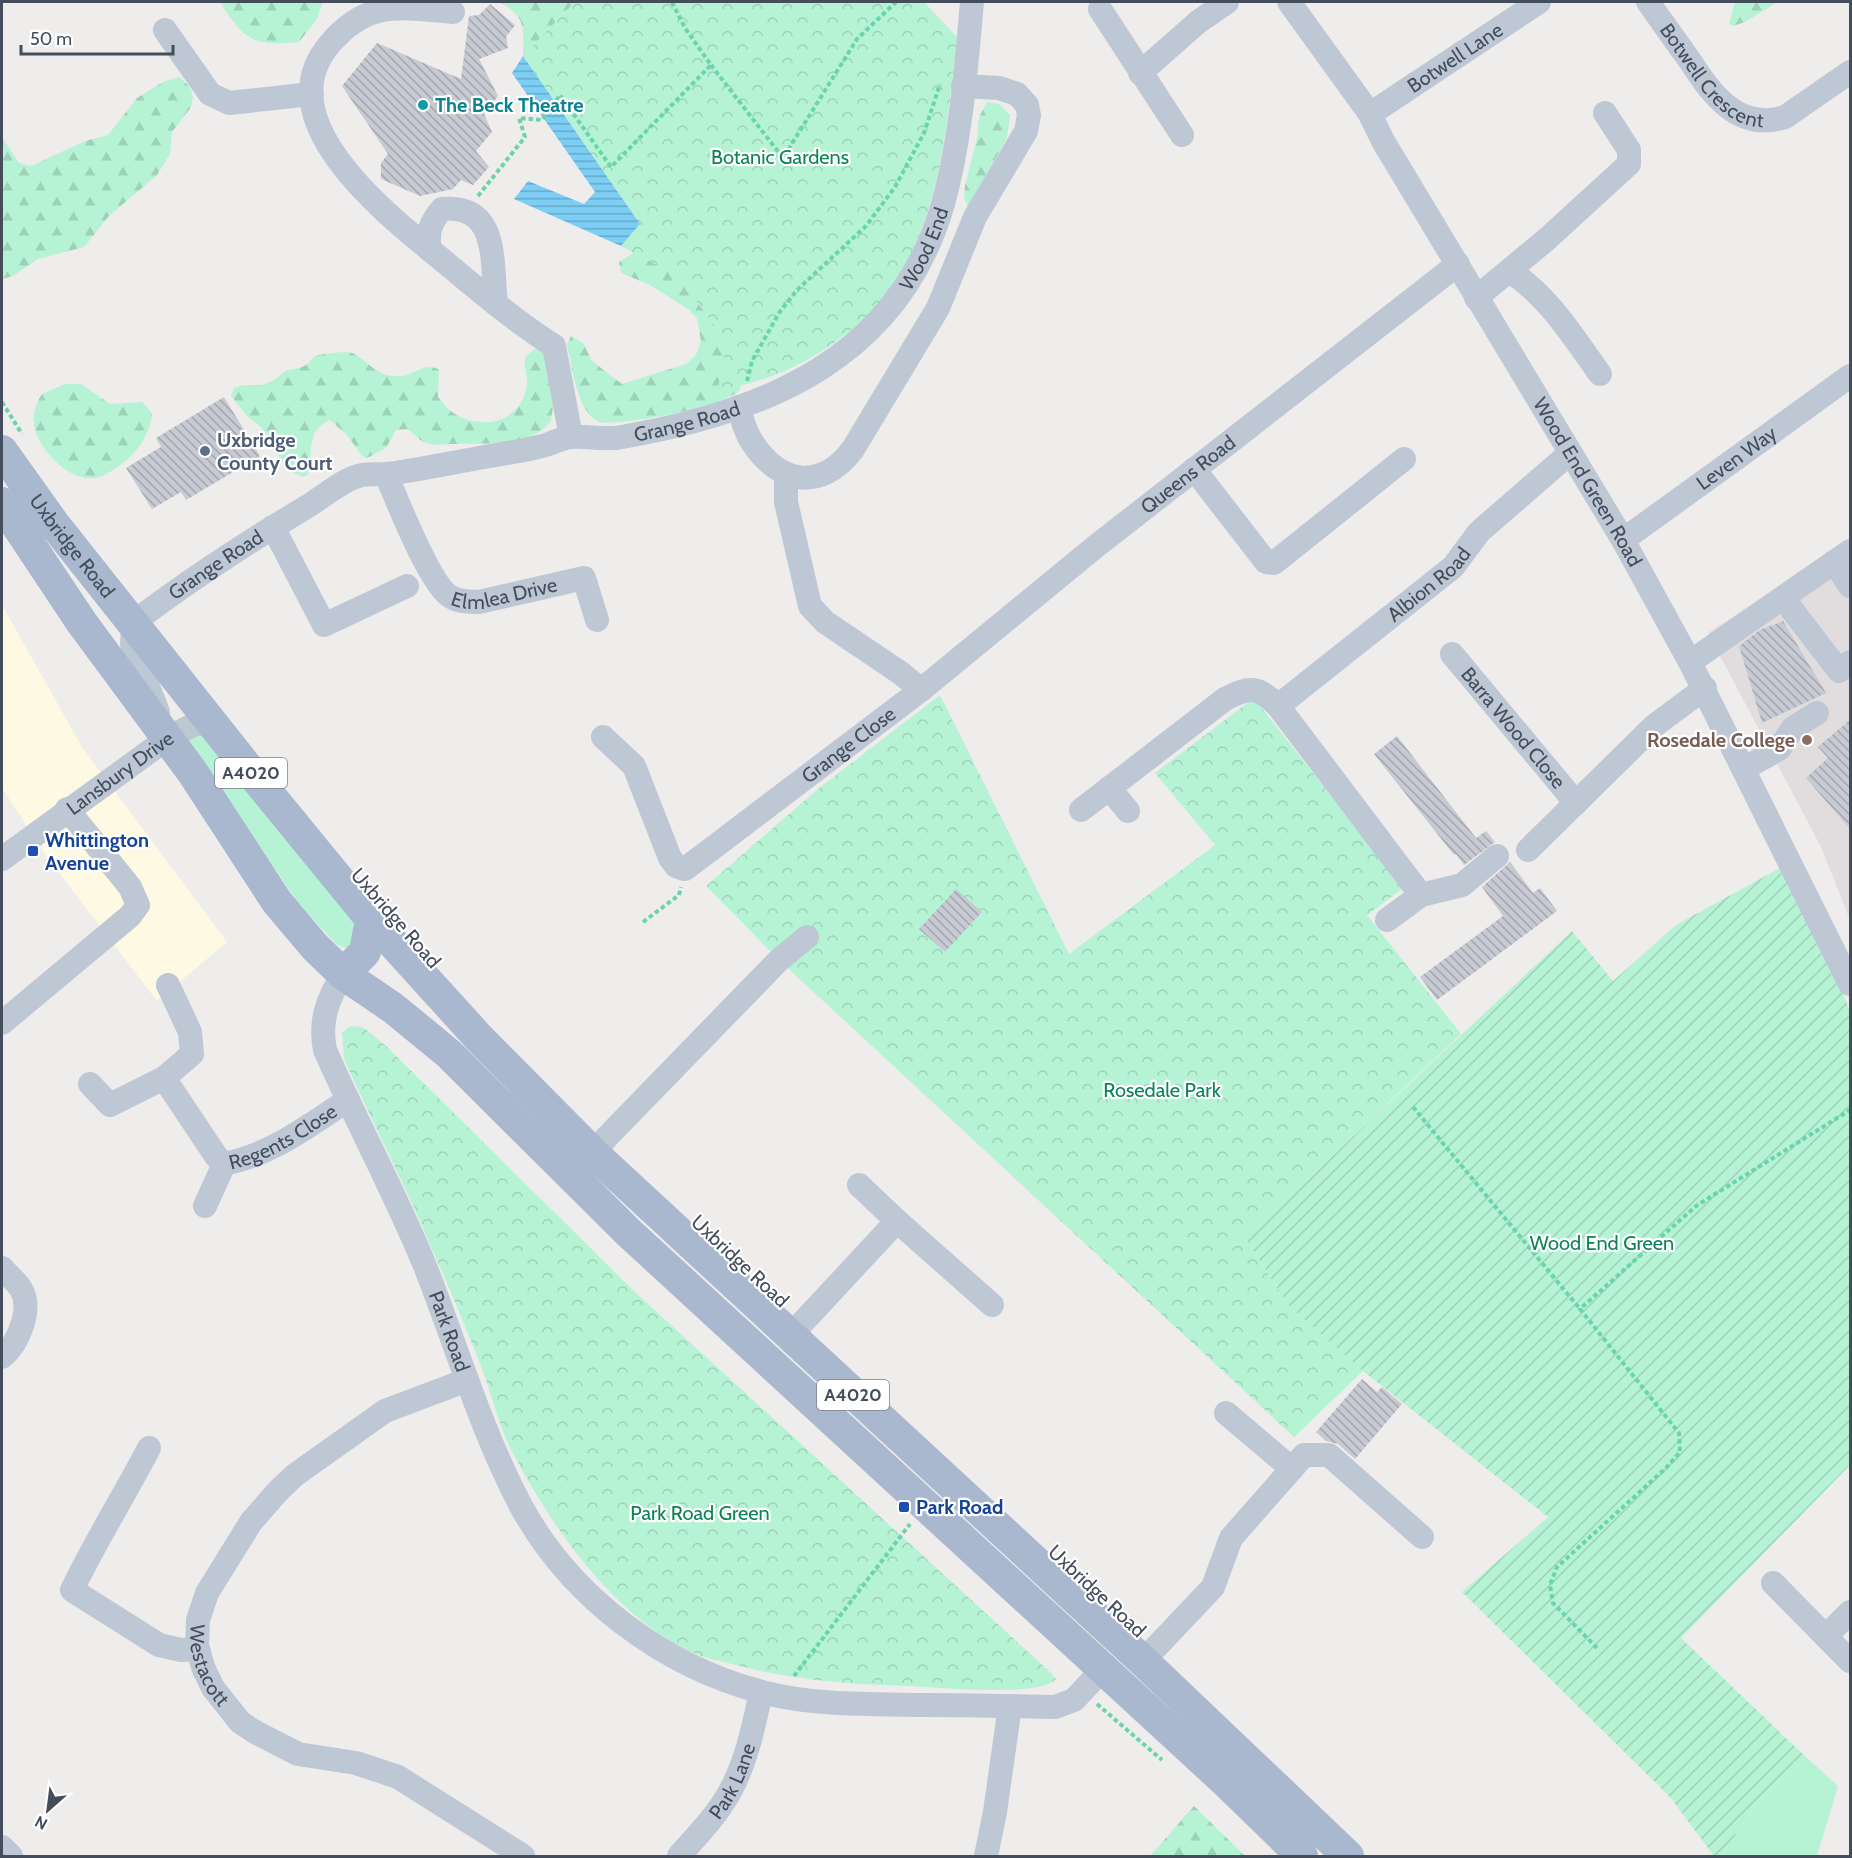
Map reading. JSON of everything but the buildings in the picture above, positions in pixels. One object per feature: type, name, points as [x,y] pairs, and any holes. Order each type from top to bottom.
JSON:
[{"type":"main road","name":"Uxbridge Road","points":[[2,451],[54,524],[371,919],[479,1038],[594,1154],[1143,1661],[1348,1857]]},
{"type":"main road","name":"Uxbridge Road","points":[[2,503],[82,623],[168,738],[277,903],[315,947],[343,974],[393,1008],[449,1054],[628,1232],[1226,1782],[1302,1857]]},
{"type":"main road","name":"Uxbridge Road","points":[[343,974],[365,952],[371,919]]},
{"type":"street","name":"Wood End","points":[[743,405],[801,381],[853,347],[895,302],[927,246],[942,205],[956,143],[953,82],[972,2]]},
{"type":"street","points":[[1140,73],[1198,22],[1227,2]]},
{"type":"street","name":"Wood End Green Road","points":[[1289,2],[1370,114],[1383,141],[1623,540],[1705,688],[1850,981]]},
{"type":"street","name":"Botwell Crescent","points":[[1648,2],[1718,100],[1736,113],[1754,121],[1785,117],[1851,72]]},
{"type":"street","name":"Botwell Lane","points":[[1370,114],[1531,4]]},
{"type":"street","points":[[453,12],[398,8],[355,19],[345,26],[326,49],[313,76],[312,94],[319,126],[360,189],[520,325],[554,346],[570,437]]},
{"type":"street","points":[[1100,9],[1182,135]]},
{"type":"street","points":[[165,30],[210,94],[229,103],[312,94]]},
{"type":"street","points":[[921,690],[902,674],[825,622],[810,606],[806,598],[786,502],[786,474],[812,478],[826,475],[836,469],[853,449],[939,308],[975,217],[1026,131],[1029,115],[1027,105],[1017,94],[999,88],[953,82]]},
{"type":"street","points":[[1476,297],[1509,271],[1629,164],[1629,150],[1605,113]]},
{"type":"street","points":[[430,250],[428,235],[432,220],[442,209],[455,208],[473,213],[484,224],[496,304]]},
{"type":"street","name":"Queens Road","points":[[921,690],[1095,547],[1458,264]]},
{"type":"street","points":[[1509,271],[1528,282],[1549,305],[1600,374]]},
{"type":"street","name":"Leven Way","points":[[1623,540],[1851,376]]},
{"type":"street","name":"Grange Road","points":[[133,623],[242,546],[357,476],[386,474],[540,447],[570,437],[597,440],[621,438],[743,405],[750,440],[768,461],[786,474]]},
{"type":"street","name":"Albion Road","points":[[1278,706],[1453,567],[1479,532],[1570,453]]},
{"type":"street","points":[[1194,469],[1266,562],[1274,563],[1404,459]]},
{"type":"street","name":"Elmlea Drive","points":[[386,474],[431,571],[450,597],[466,602],[479,602],[584,578],[597,620]]},
{"type":"street","points":[[273,527],[324,625],[407,586]]},
{"type":"street","points":[[1690,662],[1842,556],[1851,586]]},
{"type":"street","points":[[1783,597],[1839,671],[1851,662]]},
{"type":"street","points":[[133,623],[132,645],[138,665],[168,738]]},
{"type":"street","name":"Barra Wood Close","points":[[1452,654],[1576,803]]},
{"type":"street","name":"Barra Wood Close","points":[[1528,850],[1654,726],[1705,688]]},
{"type":"street","name":"Grange Close","points":[[685,869],[921,690]]},
{"type":"street","points":[[1081,810],[1225,699],[1243,690],[1263,692],[1278,706],[1421,895]]},
{"type":"street","points":[[1745,768],[1779,749],[1793,729],[1817,713]]},
{"type":"street","name":"Lansbury Drive","points":[[2,859],[67,809],[168,738],[195,724],[213,724]]},
{"type":"street","points":[[603,737],[634,766],[670,858],[676,866],[685,869]]},
{"type":"street","points":[[1109,788],[1128,811]]},
{"type":"street","points":[[2,1023],[130,916],[138,905],[138,900],[130,887],[67,809]]},
{"type":"street","points":[[1387,920],[1421,895],[1462,885],[1497,856]]},
{"type":"street","points":[[594,1154],[606,1138],[771,968],[807,937]]},
{"type":"street","name":"Park Road","points":[[343,974],[331,994],[321,1033],[325,1050],[424,1266],[501,1464],[523,1509],[546,1544],[586,1591],[618,1620],[663,1651],[702,1670],[770,1694],[849,1704],[1065,1705],[1082,1694],[1103,1670]]},
{"type":"street","points":[[90,1084],[110,1105],[164,1078],[192,1054],[190,1032],[168,985]]},
{"type":"street","points":[[164,1078],[216,1156],[224,1164]]},
{"type":"street","name":"Regents Close","points":[[205,1206],[224,1164],[257,1155],[277,1146],[348,1100]]},
{"type":"street","points":[[859,1185],[992,1305]]},
{"type":"street","points":[[790,1336],[897,1221]]},
{"type":"street","points":[[2,1268],[22,1290],[24,1320],[11,1349],[2,1357]]},
{"type":"street","name":"Westacott","points":[[467,1380],[385,1411],[295,1475],[278,1491],[251,1522],[207,1593],[198,1620],[198,1649],[203,1667],[216,1694],[240,1722],[255,1732],[298,1754],[363,1764],[398,1777],[523,1857]]},
{"type":"street","points":[[1226,1413],[1292,1469]]},
{"type":"street","points":[[149,1448],[100,1540],[87,1558],[72,1590],[159,1645],[181,1650],[198,1649]]},
{"type":"street","points":[[1143,1661],[1213,1587],[1232,1538],[1304,1455],[1329,1455],[1422,1537]]},
{"type":"street","points":[[1773,1583],[1851,1661]]},
{"type":"street","points":[[1826,1636],[1851,1612]]},
{"type":"street","name":"Park Lane","points":[[679,1857],[722,1805],[732,1788],[770,1694]]},
{"type":"street","points":[[986,1857],[995,1812],[1010,1706]]},
{"type":"street","points":[[2,1847],[11,1857]]},
{"type":"path","points":[[672,2],[685,28],[711,65],[783,158],[857,39],[896,2]]},
{"type":"path","points":[[468,193],[478,196],[525,137],[519,118],[542,120],[560,95],[611,167],[711,65]]},
{"type":"path","points":[[743,405],[747,376],[763,338],[797,290],[866,226],[895,187],[953,82]]},
{"type":"path","points":[[643,922],[679,895],[685,869]]},
{"type":"path","points":[[1413,1107],[1679,1433],[1680,1452],[1666,1468],[1557,1567],[1550,1585],[1554,1603],[1598,1648]]},
{"type":"path","points":[[1580,1309],[1696,1206],[1851,1110]]},
{"type":"path","points":[[770,1694],[911,1522]]},
{"type":"shaded area","name":"Rosedale College","points":[[1850,540],[1850,920],[1821,847],[1708,633]]},
{"type":"shaded area","points":[[2,605],[82,747],[227,942],[157,1001],[47,857],[2,788]]},
{"type":"green space","points":[[220,2],[323,2],[317,19],[299,42],[270,43],[251,38],[244,33]]},
{"type":"green space","points":[[500,2],[575,2],[523,56],[522,24],[515,13]]},
{"type":"green space","name":"Botanic Gardens","points":[[575,2],[924,2],[957,37],[944,139],[935,187],[921,231],[901,272],[873,309],[836,342],[787,370],[717,393],[727,343],[679,277],[621,246],[640,224],[523,56]]},
{"type":"green space","points":[[1735,2],[1778,2],[1745,22],[1733,26],[1729,24]]},
{"type":"green space","points":[[179,77],[190,87],[193,97],[191,107],[172,132],[170,154],[157,175],[109,216],[84,247],[38,259],[13,276],[2,279],[2,137],[19,163],[31,166],[85,141],[108,135],[137,98],[163,82]]},
{"type":"green space","points":[[987,102],[999,104],[1010,115],[1007,138],[968,207],[964,198],[965,186],[977,138],[979,117]]},
{"type":"green space","points":[[672,184],[741,380],[740,390],[715,403],[695,409],[629,421],[599,422],[585,409],[577,388],[567,345],[571,336],[583,343],[592,361],[622,384],[686,364],[696,355],[701,341],[697,318],[688,309],[650,285],[621,273],[619,262],[633,253],[637,220]]},
{"type":"green space","points":[[539,347],[543,350],[553,406],[551,421],[542,430],[519,440],[505,442],[436,445],[423,442],[407,429],[396,430],[386,448],[367,458],[362,456],[347,435],[330,420],[316,430],[308,475],[303,477],[287,470],[262,428],[246,415],[231,396],[234,388],[268,383],[286,371],[304,366],[316,356],[349,352],[379,372],[392,376],[406,375],[430,367],[439,370],[438,397],[446,407],[467,420],[489,422],[506,417],[523,400],[527,382],[525,359],[529,353]]},
{"type":"green space","points":[[65,384],[81,384],[110,404],[142,402],[152,413],[149,427],[139,447],[123,463],[102,476],[85,478],[67,470],[50,456],[38,438],[34,420],[42,394]]},
{"type":"green space","name":"Rosedale Park","points":[[940,695],[1069,954],[1215,845],[1155,773],[1254,698],[1403,888],[1367,915],[1461,1034],[1245,1238],[1289,1306],[1363,1371],[1294,1437],[779,960],[706,886],[818,789]]},
{"type":"green space","points":[[194,730],[204,737],[352,920],[358,931],[352,946],[346,948],[337,945],[296,900],[191,744],[188,738]]},
{"type":"green space","name":"Wood End Green","points":[[1791,862],[1850,1011],[1850,1465],[1681,1638],[1807,1758],[1757,1803],[1721,1856],[1714,1856],[1670,1797],[1462,1592],[1548,1517],[1363,1371],[1289,1306],[1245,1238],[1572,931],[1613,981],[1676,925]]},
{"type":"green space","name":"Park Road Green","points":[[349,1027],[364,1028],[386,1046],[635,1292],[1056,1679],[1046,1685],[1030,1688],[986,1690],[842,1682],[776,1674],[696,1654],[667,1639],[640,1620],[615,1597],[591,1572],[550,1516],[511,1449],[452,1295],[411,1201],[344,1059],[342,1033]]},
{"type":"green space","points":[[1807,1758],[1838,1786],[1817,1856],[1721,1856],[1757,1803]]},
{"type":"green space","points":[[1194,1806],[1245,1856],[1150,1856]]},
{"type":"water","points":[[523,56],[640,224],[621,246],[514,199],[528,181],[584,204],[595,192],[512,73]]},
{"type":"place","name":"The Beck Theatre","points":[[423,105]]},
{"type":"place","name":"Uxbridge County Court","points":[[205,451]]},
{"type":"place","name":"Rosedale College","points":[[1807,740]]},
{"type":"place","name":"Whittington Avenue","points":[[33,851]]},
{"type":"place","name":"Park Road","points":[[904,1507]]}]
